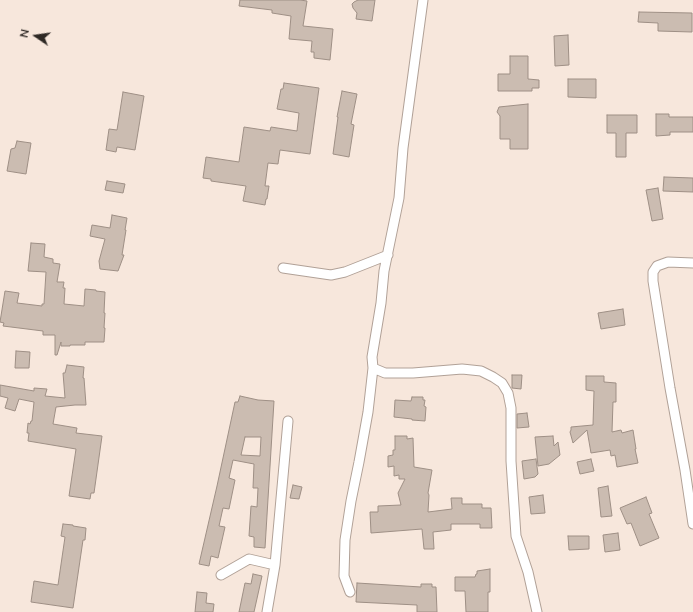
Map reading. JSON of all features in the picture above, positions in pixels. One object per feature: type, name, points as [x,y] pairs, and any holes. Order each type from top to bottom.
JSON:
[{"type":"street","points":[[350,592],[344,576],[345,540],[368,412],[374,368],[372,357],[381,303],[384,271],[399,198],[403,148],[423,0]]},
{"type":"street","points":[[283,268],[331,276],[388,255]]},
{"type":"street","points":[[693,263],[668,262],[657,266],[653,272],[653,281],[666,365],[693,524]]},
{"type":"street","points":[[374,368],[385,373],[413,373],[462,369],[481,372],[502,383],[508,393],[511,408],[511,461],[516,536],[528,572],[537,612]]},
{"type":"street","points":[[267,612],[275,565],[288,421]]},
{"type":"street","points":[[221,575],[250,559],[275,565]]},
{"type":"building","points":[[240,0],[307,1],[303,26],[333,29],[330,60],[314,58],[314,52],[311,52],[312,41],[289,39],[291,16],[272,13],[272,10],[239,6]]},
{"type":"building","points":[[358,0],[375,0],[372,21],[356,19],[357,13],[352,4]]},
{"type":"building","points":[[639,12],[692,13],[692,32],[658,31],[658,23],[638,22]]},
{"type":"building","points":[[568,35],[569,65],[555,66],[554,36]]},
{"type":"building","points":[[510,56],[528,56],[528,79],[539,80],[539,88],[532,88],[532,91],[498,91],[498,74],[510,74]]},
{"type":"building","points":[[568,79],[596,79],[596,98],[568,97]]},
{"type":"building","points":[[284,83],[319,88],[310,154],[280,150],[278,164],[268,163],[265,186],[269,186],[265,205],[243,201],[246,186],[211,181],[211,179],[203,178],[206,157],[239,162],[244,127],[270,131],[271,127],[297,131],[299,113],[277,109],[281,89],[283,89]]},
{"type":"building","points":[[342,91],[357,94],[351,124],[354,125],[349,157],[333,154],[337,117]]},
{"type":"building","points":[[123,92],[144,96],[135,150],[117,147],[116,152],[106,150],[109,129],[117,130]]},
{"type":"building","points":[[528,104],[528,149],[510,149],[510,139],[500,139],[500,116],[497,112],[499,107]]},
{"type":"building","points":[[656,114],[669,114],[669,117],[693,117],[693,132],[670,132],[670,135],[656,136]]},
{"type":"building","points":[[607,115],[637,115],[637,133],[626,133],[626,157],[616,157],[616,133],[607,133]]},
{"type":"building","points":[[17,141],[31,143],[26,174],[7,171],[11,149],[15,148]]},
{"type":"building","points":[[664,177],[693,178],[693,192],[663,191]]},
{"type":"building","points":[[107,181],[125,184],[123,193],[105,190]]},
{"type":"building","points":[[658,188],[663,219],[652,221],[646,190]]},
{"type":"building","points":[[112,215],[127,218],[122,255],[124,255],[118,271],[100,269],[99,261],[105,239],[90,236],[92,225],[110,228]]},
{"type":"building","points":[[31,243],[45,244],[44,257],[53,259],[53,263],[60,264],[57,282],[64,282],[64,304],[84,306],[85,289],[105,292],[104,342],[85,342],[85,345],[61,346],[61,342],[57,355],[55,355],[55,335],[43,335],[43,331],[3,326],[4,323],[0,322],[5,291],[19,293],[17,303],[42,306],[42,304],[44,304],[46,272],[28,271]]},
{"type":"building","points":[[623,309],[625,325],[601,329],[598,313]]},
{"type":"building","points":[[16,351],[30,352],[29,368],[15,368]]},
{"type":"building","points":[[67,365],[84,367],[83,378],[86,405],[56,407],[53,424],[77,428],[76,433],[102,436],[94,493],[91,493],[90,499],[69,496],[76,449],[28,441],[28,423],[30,424],[32,421],[34,402],[19,399],[15,411],[5,408],[8,398],[0,396],[0,385],[34,391],[34,388],[47,389],[45,396],[65,398],[63,373],[65,373]]},
{"type":"building","points":[[512,375],[522,375],[521,389],[512,388]]},
{"type":"building","points":[[586,376],[604,376],[604,382],[616,383],[616,402],[613,402],[612,432],[621,430],[622,433],[633,430],[638,463],[617,467],[615,455],[611,456],[610,450],[591,453],[587,430],[573,443],[570,432],[571,427],[593,425],[594,391],[586,390]]},
{"type":"building","points":[[240,396],[258,400],[274,401],[265,548],[254,547],[254,537],[249,536],[251,506],[257,507],[258,488],[253,488],[254,464],[233,460],[229,478],[235,480],[229,509],[223,508],[219,526],[225,527],[218,558],[211,556],[209,566],[199,564],[235,402],[238,402]],"holes":[[[245,437],[261,437],[260,456],[241,455]]]},
{"type":"building","points":[[412,397],[423,397],[423,400],[425,400],[425,421],[394,417],[395,400],[411,401]]},
{"type":"building","points":[[527,413],[529,427],[517,428],[517,414]]},
{"type":"building","points":[[395,436],[407,436],[407,439],[413,438],[414,467],[432,470],[428,493],[428,512],[452,509],[451,498],[462,498],[462,504],[482,504],[482,508],[491,508],[492,528],[480,528],[480,524],[451,524],[451,530],[433,532],[434,549],[424,549],[422,529],[371,533],[370,512],[378,512],[378,506],[401,505],[398,493],[405,479],[399,479],[399,475],[394,476],[394,466],[388,467],[388,456],[393,455],[393,450],[395,450]]},
{"type":"building","points":[[553,436],[554,446],[558,442],[560,455],[549,464],[538,466],[535,437]]},
{"type":"building","points":[[536,459],[538,474],[535,477],[524,479],[522,461]]},
{"type":"building","points":[[591,459],[594,471],[580,474],[577,462]]},
{"type":"building","points":[[293,485],[302,487],[299,499],[290,498]]},
{"type":"building","points":[[608,486],[612,516],[601,517],[598,488]]},
{"type":"building","points":[[543,495],[545,513],[531,514],[529,497]]},
{"type":"building","points":[[646,497],[652,513],[649,514],[659,538],[640,546],[631,523],[627,524],[620,508]]},
{"type":"building","points":[[63,524],[86,528],[73,608],[31,602],[34,581],[58,585],[65,537],[61,536]]},
{"type":"building","points":[[618,533],[620,550],[605,552],[603,535]]},
{"type":"building","points":[[568,536],[589,536],[589,549],[569,550]]},
{"type":"building","points":[[490,569],[488,612],[466,612],[465,591],[455,591],[455,577],[475,577],[477,571]]},
{"type":"building","points":[[253,574],[262,576],[254,612],[239,612],[245,583],[251,584]]},
{"type":"building","points":[[357,583],[421,587],[421,584],[432,584],[432,587],[436,587],[437,612],[417,612],[417,605],[356,602]]},
{"type":"building","points":[[197,592],[207,593],[206,603],[214,604],[213,612],[195,612]]}]
